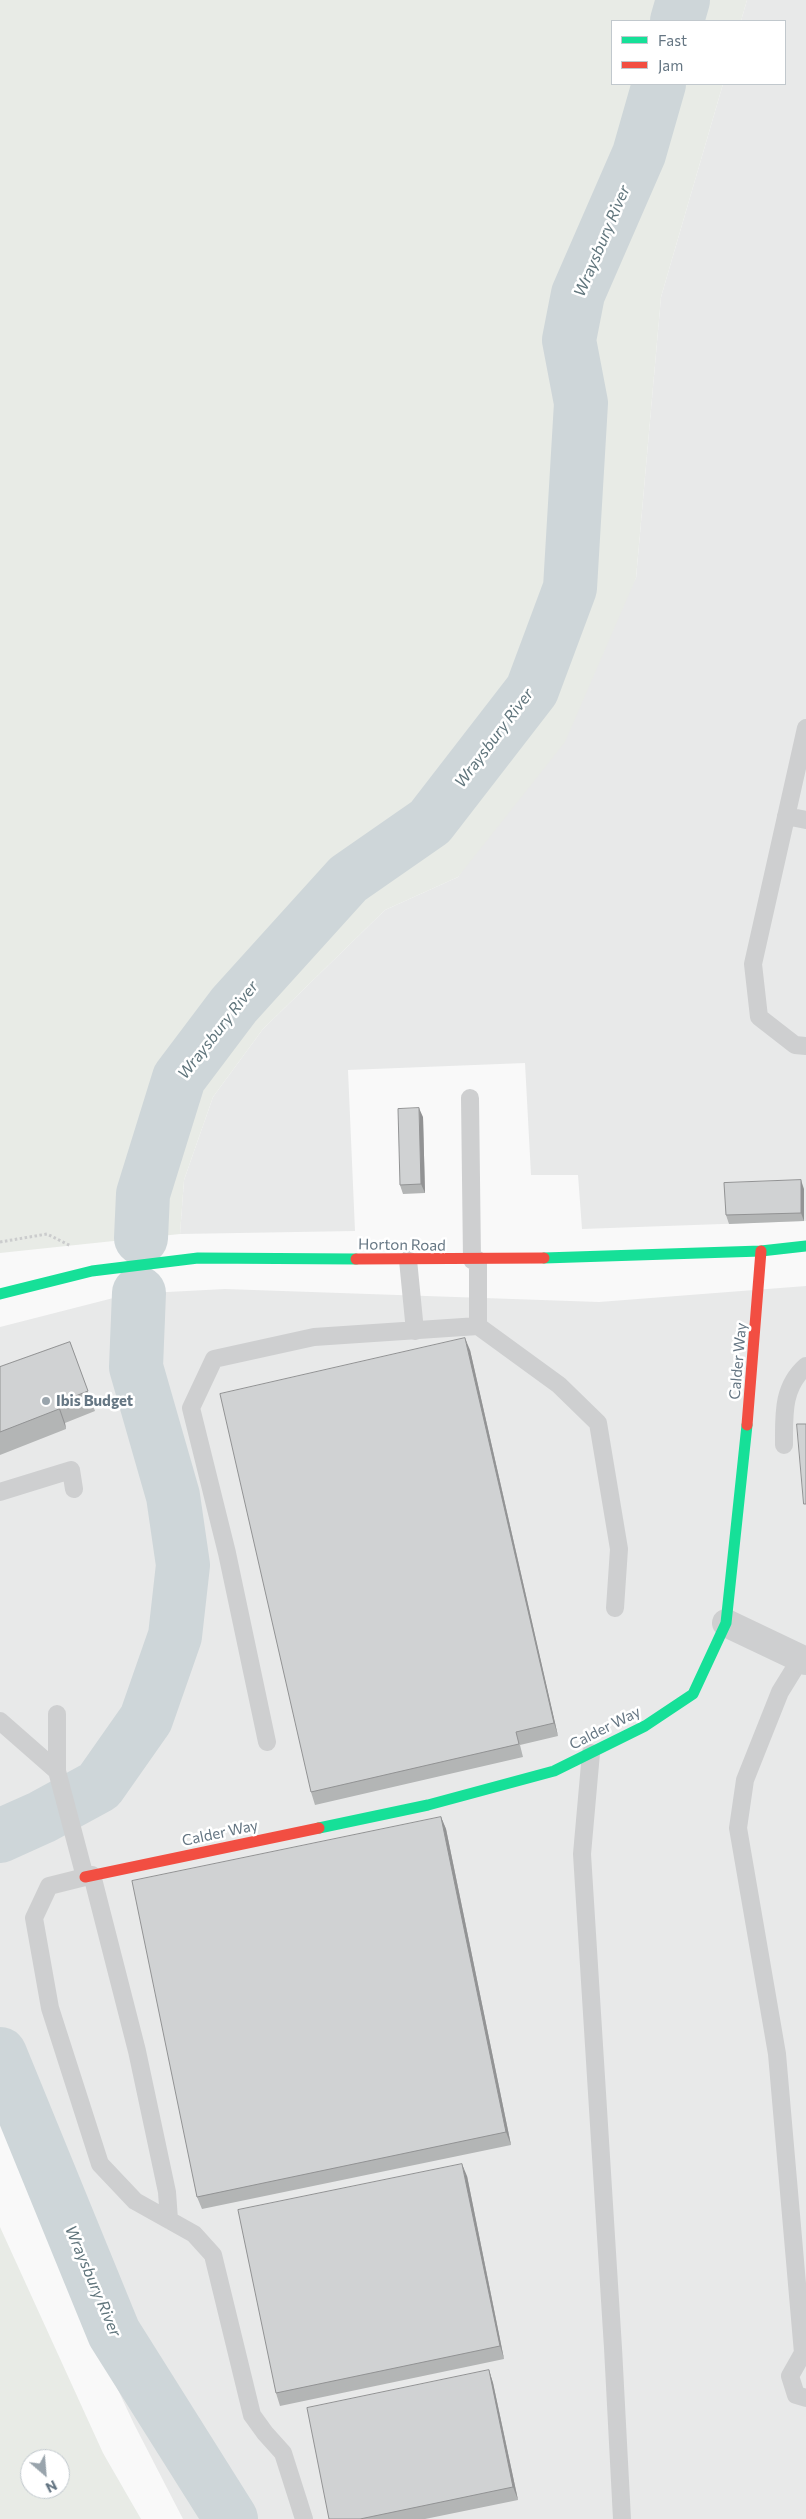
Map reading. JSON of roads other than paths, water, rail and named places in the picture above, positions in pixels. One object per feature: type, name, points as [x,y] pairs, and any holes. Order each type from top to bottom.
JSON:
[{"type":"street","name":"Horton Road","points":[[0,1294],[92,1271],[198,1258],[475,1260],[761,1252],[806,1246]]},
{"type":"street","name":"Calder Way","points":[[88,1876],[428,1805],[554,1771],[645,1726],[693,1694],[726,1623],[752,1374],[761,1252]]},
{"type":"street","points":[[726,1623],[804,1660]]},
{"type":"lane","points":[[806,728],[753,964],[759,1017],[795,1046],[806,1046]]},
{"type":"lane","points":[[786,816],[806,820]]},
{"type":"lane","points":[[470,1098],[478,1326]]},
{"type":"lane","points":[[408,1260],[415,1331]]},
{"type":"lane","points":[[267,1742],[227,1553],[191,1408],[214,1358],[314,1337],[478,1326],[559,1384],[598,1423],[619,1549],[615,1608]]},
{"type":"lane","points":[[784,1446],[786,1397],[790,1384],[806,1366]]},
{"type":"lane","points":[[0,1492],[71,1470],[74,1489]]},
{"type":"lane","points":[[804,1660],[780,1692],[745,1780],[738,1828],[777,2054],[803,2353],[790,2376],[796,2395],[806,2398]]},
{"type":"lane","points":[[57,1714],[57,1771],[137,2051],[167,2192],[169,2220]]},
{"type":"lane","points":[[0,1721],[57,1771]]},
{"type":"lane","points":[[590,1753],[582,1854],[622,2519]]},
{"type":"lane","points":[[88,1876],[49,1886],[34,1918],[50,2008],[100,2164],[135,2201],[194,2234],[213,2255],[252,2415],[283,2453],[304,2519]]},
{"type":"waterway","name":"Wraysbury River","points":[[677,20],[683,0]]},
{"type":"waterway","name":"Wraysbury River","points":[[141,1238],[143,1194],[179,1078],[234,1005],[348,879],[430,822],[532,690],[570,588],[581,403],[569,340],[578,294],[639,154],[659,85]]},
{"type":"waterway","name":"Wraysbury River","points":[[0,1836],[42,1817],[99,1786],[146,1719],[175,1636],[183,1565],[173,1496],[136,1367],[139,1293]]},
{"type":"waterway","name":"Wraysbury River","points":[[0,2054],[114,2333],[231,2519]]},
{"type":"place","name":"Ibis Budget","points":[[46,1401]]}]
